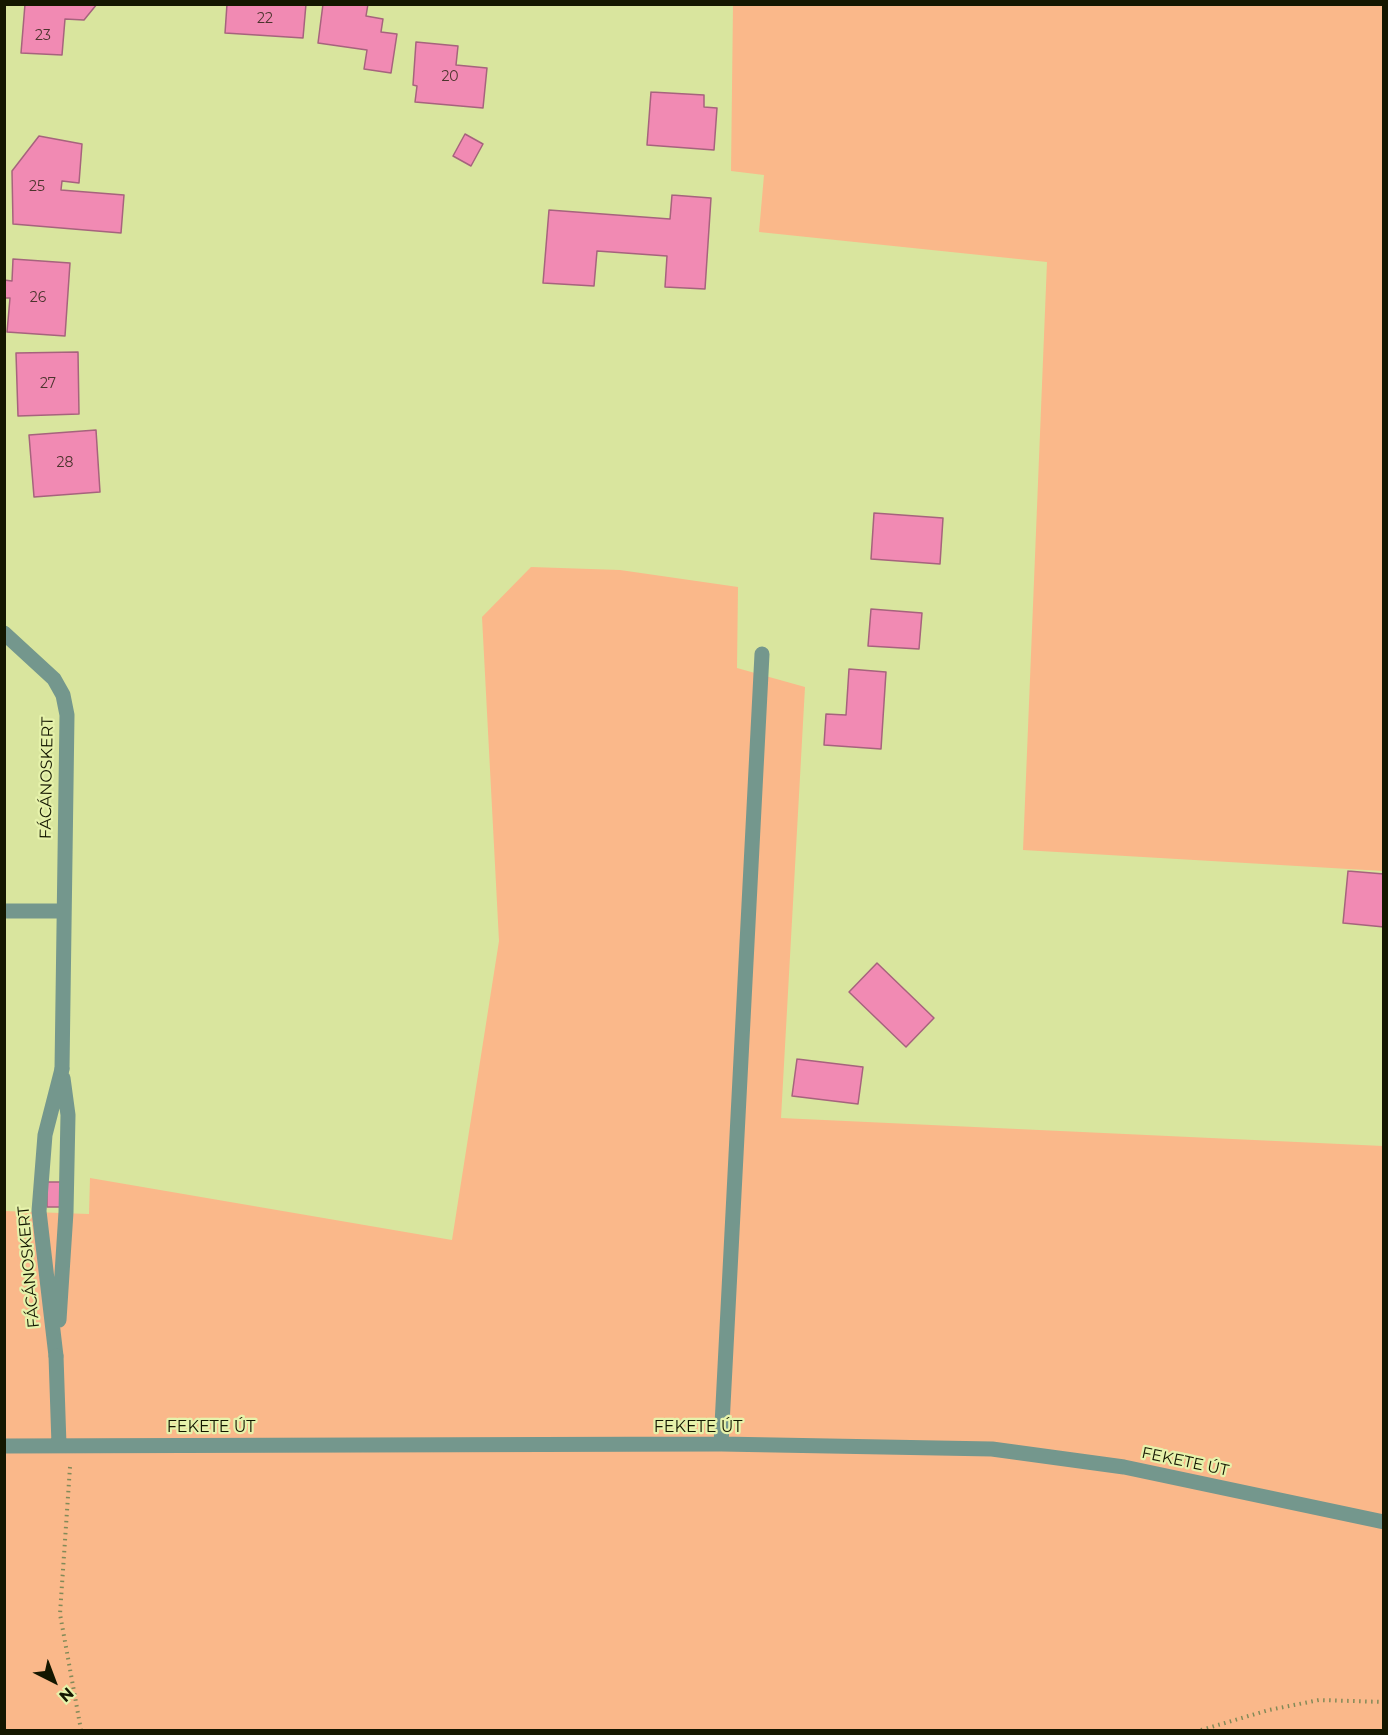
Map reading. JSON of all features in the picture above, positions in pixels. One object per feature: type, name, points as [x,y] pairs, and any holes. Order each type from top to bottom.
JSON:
[{"type":"street","name":"FÁCÁNOSKERT","points":[[4,633],[54,679],[63,695],[67,715],[62,1069],[68,1126],[66,1212],[56,1356]]},
{"type":"street","points":[[721,1444],[762,654]]},
{"type":"street","points":[[4,911],[63,911]]},
{"type":"street","name":"FÁCÁNOSKERT","points":[[62,1069],[45,1135],[39,1211],[65,1445]]},
{"type":"street","name":"FEKETE ÚT","points":[[4,1446],[721,1444],[992,1449],[1124,1467],[1383,1522]]},
{"type":"path","points":[[65,1445],[60,1614],[81,1731]]},
{"type":"path","points":[[1201,1731],[1269,1710],[1311,1702],[1338,1700],[1383,1702]]},
{"type":"shaded area","points":[[733,5],[1383,5],[1383,871],[1023,850],[1047,262],[759,232],[764,175],[731,171]]},
{"type":"shaded area","points":[[531,567],[620,570],[738,587],[737,668],[805,687],[781,1118],[1383,1146],[1383,1730],[5,1730],[5,1211],[89,1214],[90,1178],[452,1240],[499,941],[482,617]]},
{"type":"building","points":[[25,4],[97,4],[84,20],[65,19],[62,55],[21,53]]},
{"type":"building","points":[[227,4],[306,4],[303,38],[225,33]]},
{"type":"building","points":[[323,4],[368,4],[366,16],[383,19],[381,32],[397,34],[391,73],[364,69],[367,50],[318,43]]},
{"type":"building","points":[[416,42],[458,46],[456,65],[487,68],[483,108],[415,102],[417,86],[413,85]]},
{"type":"building","points":[[651,92],[704,95],[704,107],[717,108],[714,150],[647,145]]},
{"type":"building","points":[[465,134],[483,144],[471,166],[453,156]]},
{"type":"building","points":[[39,136],[82,144],[79,183],[62,181],[61,190],[124,195],[121,233],[13,224],[12,171]]},
{"type":"building","points":[[672,195],[711,198],[705,289],[665,287],[667,256],[597,251],[594,286],[543,283],[549,210],[670,219]]},
{"type":"building","points":[[13,259],[70,263],[65,336],[7,332],[10,298],[4,298],[4,280],[12,281]]},
{"type":"building","points":[[78,352],[79,414],[18,416],[16,353]]},
{"type":"building","points":[[96,430],[100,492],[34,497],[29,435]]},
{"type":"building","points":[[874,513],[943,518],[940,564],[871,559]]},
{"type":"building","points":[[871,609],[922,613],[919,649],[868,646]]},
{"type":"building","points":[[849,669],[886,672],[881,749],[824,745],[826,714],[846,715]]},
{"type":"building","points":[[1348,871],[1384,874],[1384,927],[1343,923]]},
{"type":"building","points":[[877,963],[934,1018],[906,1047],[849,992]]},
{"type":"building","points":[[797,1059],[863,1067],[858,1104],[792,1096]]},
{"type":"building","points":[[47,1182],[62,1182],[62,1207],[47,1207]]}]
